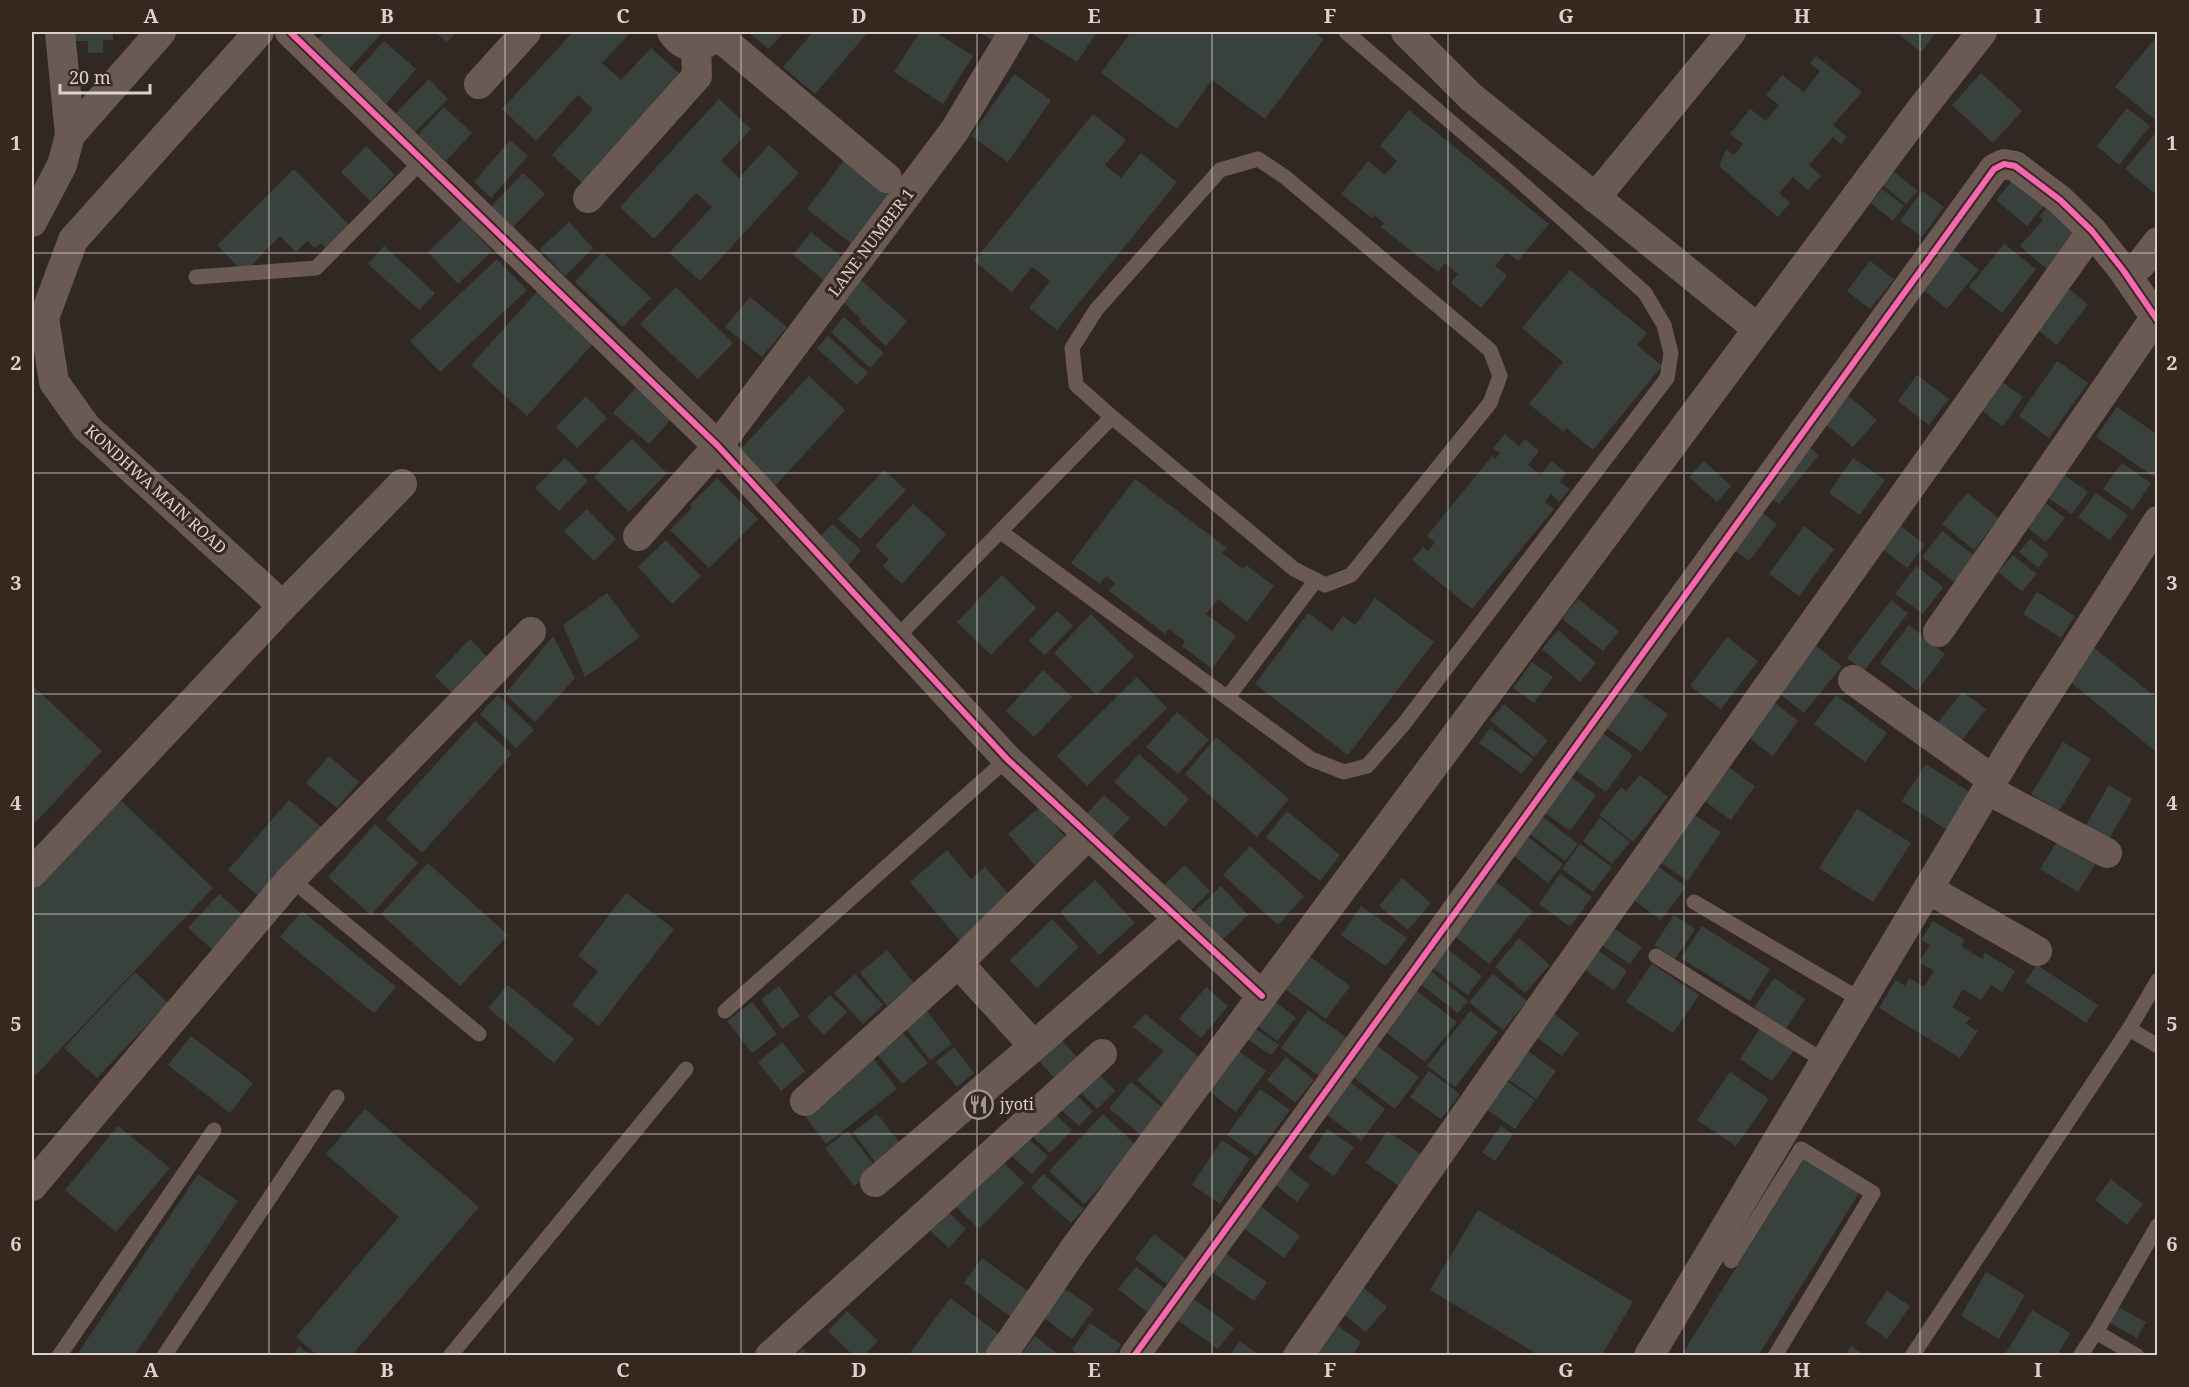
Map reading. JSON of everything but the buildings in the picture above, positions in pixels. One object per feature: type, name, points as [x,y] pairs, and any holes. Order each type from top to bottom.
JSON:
[{"type":"street","points":[[60,32],[70,135],[62,165],[32,224],[73,240]]},
{"type":"street","points":[[70,135],[161,32]]},
{"type":"street","name":"KONDHWA MAIN ROAD","points":[[259,32],[73,240],[44,318],[54,382],[86,427],[283,606]]},
{"type":"street","points":[[290,32],[718,446],[1007,759],[1262,996]]},
{"type":"street","points":[[479,84],[526,32]]},
{"type":"street","points":[[672,32],[681,43],[710,38],[887,178]]},
{"type":"street","name":"LANE NUMBER 1","points":[[638,536],[718,446],[955,130],[1014,32]]},
{"type":"street","points":[[1406,32],[1471,97],[1758,330]]},
{"type":"street","points":[[1595,198],[1731,32]]},
{"type":"street","points":[[1000,1356],[1075,1248],[1982,32]]},
{"type":"street","points":[[588,198],[698,76],[710,38]]},
{"type":"street","points":[[1134,1356],[1994,169],[2004,164],[2015,166],[2060,200],[2092,231],[2123,270],[2156,320],[1938,632]]},
{"type":"street","points":[[1298,1356],[1555,987],[2092,231]]},
{"type":"street","points":[[32,873],[283,606],[402,484]]},
{"type":"street","points":[[1648,1356],[1990,785],[2157,521]]},
{"type":"street","points":[[32,1186],[291,879],[531,632]]},
{"type":"street","points":[[1853,680],[1990,785],[2107,853]]},
{"type":"street","points":[[805,1101],[958,963],[1088,835]]},
{"type":"street","points":[[1928,889],[2037,951]]},
{"type":"street","points":[[875,1182],[1179,919]]},
{"type":"street","points":[[958,963],[1034,1046]]},
{"type":"street","points":[[770,1356],[1102,1054]]},
{"type":"lane","points":[[1001,532],[1311,759],[1344,772],[1367,766],[1410,715],[1667,378],[1671,353],[1664,325],[1645,293],[1514,176],[1346,32]]},
{"type":"lane","points":[[1258,159],[1285,177],[1490,350],[1500,376],[1490,403],[1351,575],[1324,585],[1294,569],[1112,417],[1076,385],[1072,348],[1096,310],[1220,170],[1258,159]]},
{"type":"lane","points":[[196,277],[315,268],[423,160]]},
{"type":"lane","points":[[896,638],[1112,417]]},
{"type":"lane","points":[[1228,697],[1316,580]]},
{"type":"lane","points":[[724,1011],[1007,759]]},
{"type":"lane","points":[[291,879],[479,1034]]},
{"type":"lane","points":[[1694,902],[1862,1000]]},
{"type":"lane","points":[[1656,956],[1824,1061]]},
{"type":"lane","points":[[1912,1356],[2128,1029],[2157,980]]},
{"type":"lane","points":[[2128,1029],[2157,1046]]},
{"type":"lane","points":[[450,1356],[686,1069]]},
{"type":"lane","points":[[164,1356],[338,1097]]},
{"type":"lane","points":[[58,1356],[214,1130]]},
{"type":"lane","points":[[1731,1261],[1801,1149],[1873,1193],[1774,1356]]},
{"type":"lane","points":[[2080,1356],[2157,1224]]},
{"type":"lane","points":[[2096,1332],[2137,1356]]},
{"type":"cycle path","points":[[290,32],[718,446],[1007,759],[1262,996]]},
{"type":"cycle path","points":[[1134,1356],[1994,169],[2004,164],[2015,166],[2060,200],[2092,231],[2123,270],[2158,321]]},
{"type":"place","name":"jyoti","points":[[979,1104]]}]
